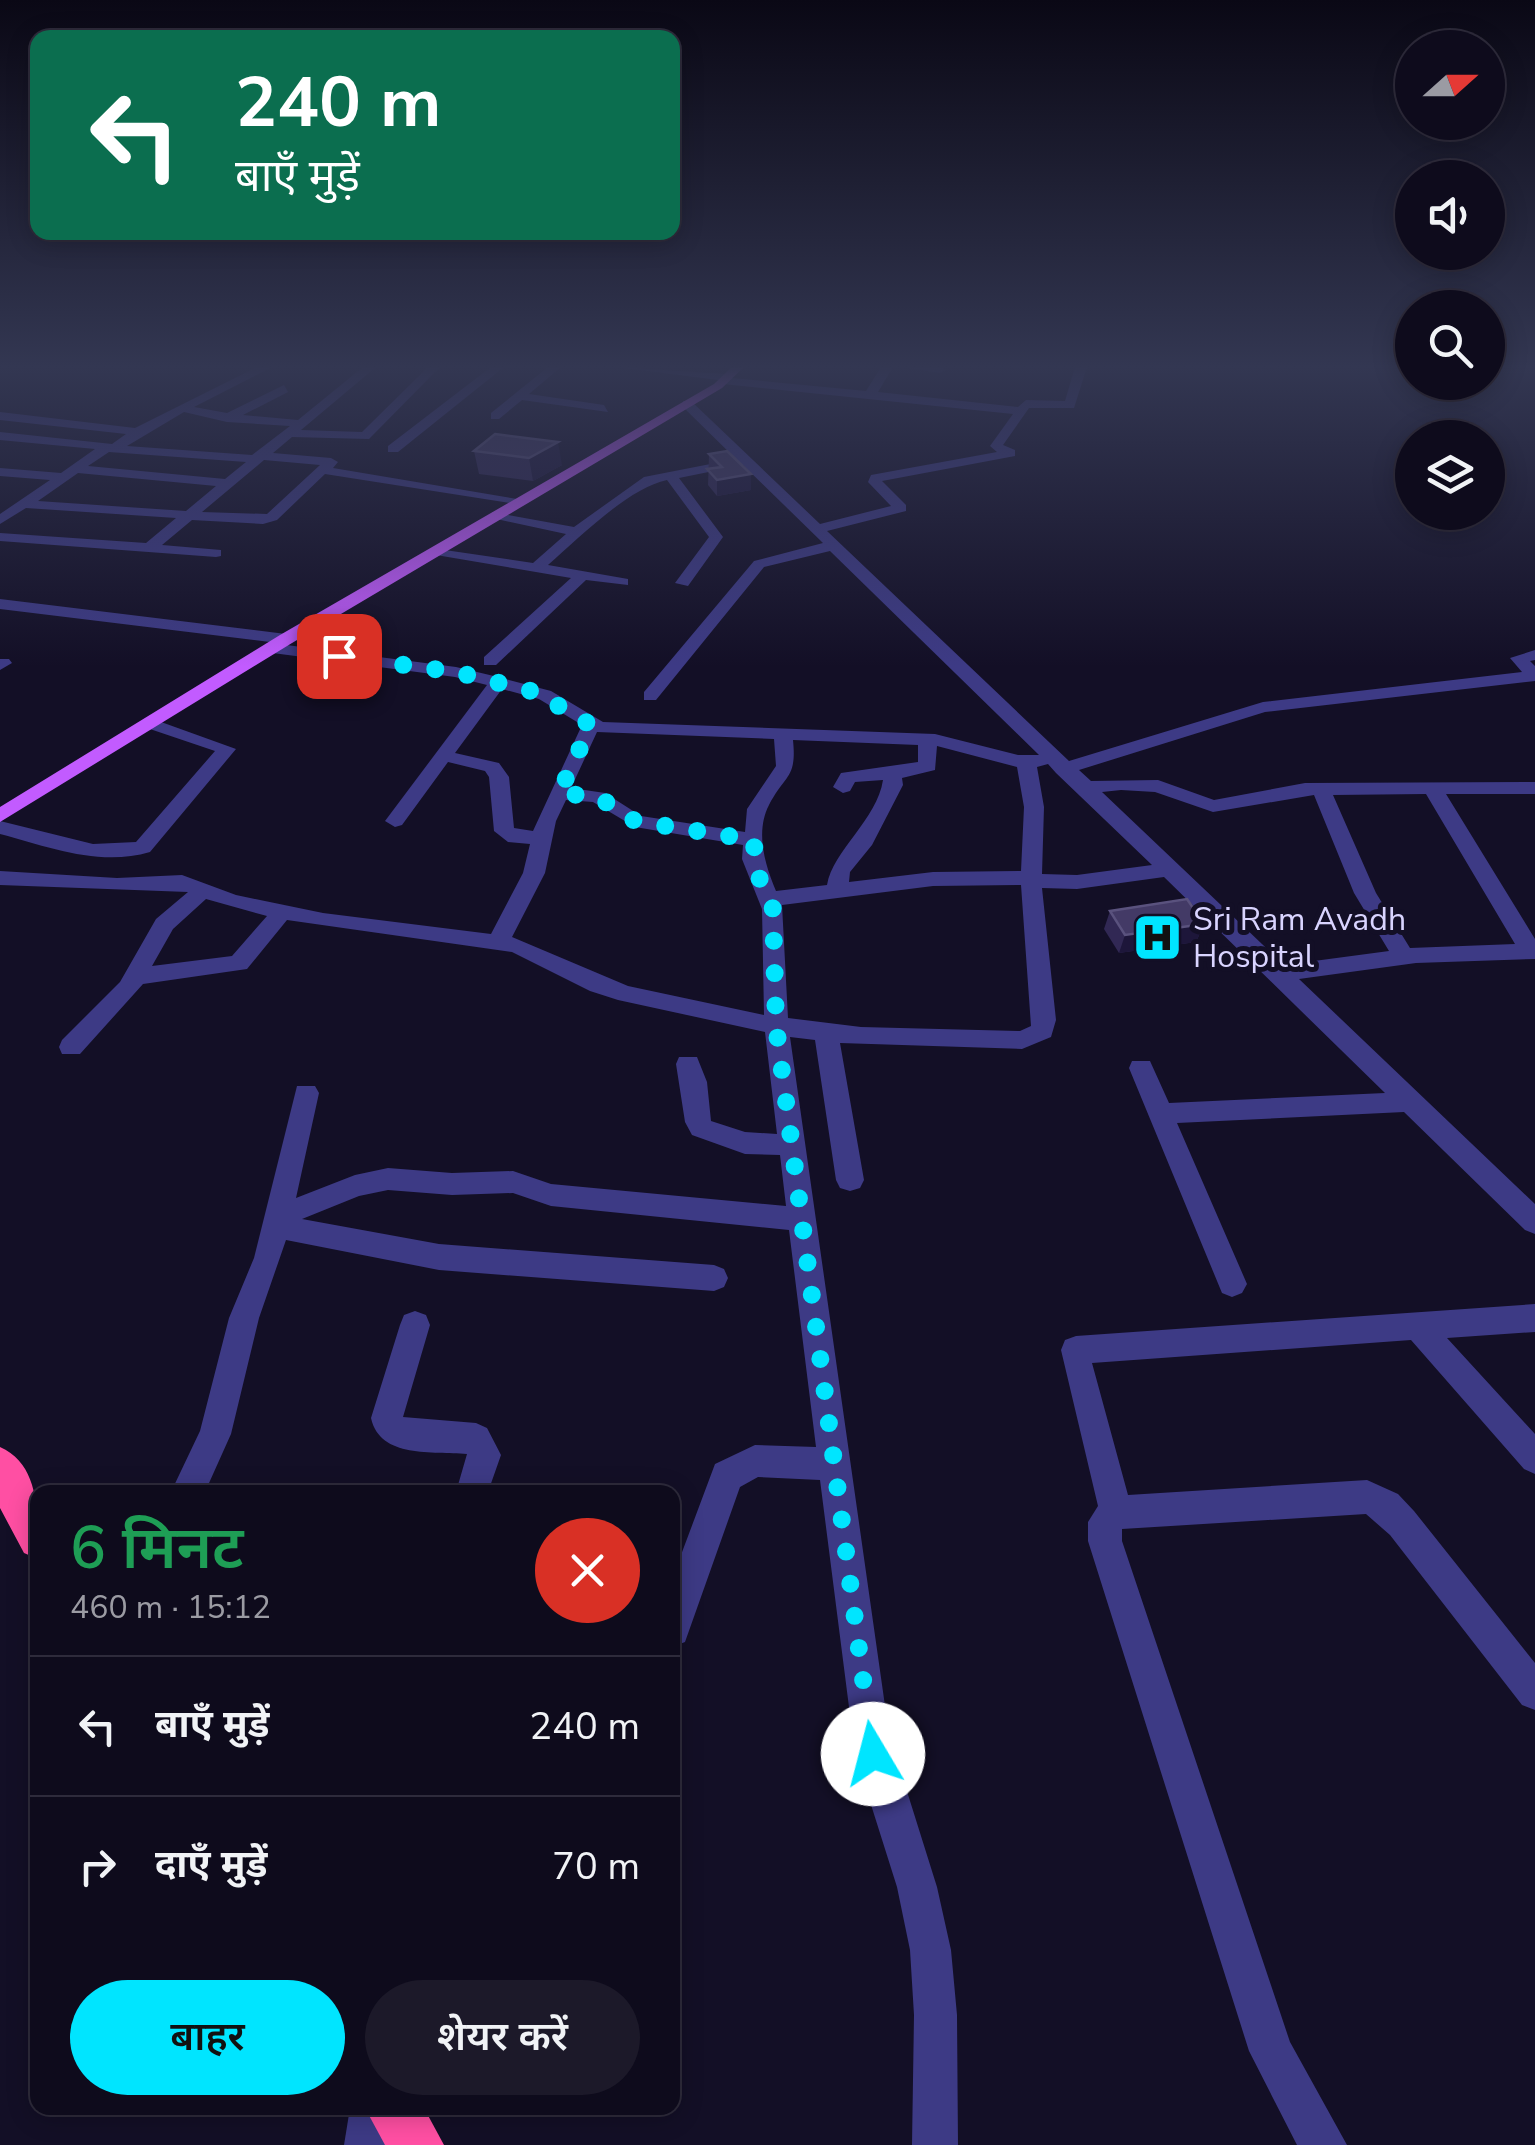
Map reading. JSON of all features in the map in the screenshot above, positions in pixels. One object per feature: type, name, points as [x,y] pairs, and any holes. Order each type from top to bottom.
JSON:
[{"type":"highway","points":[[0,1467],[30,1525]]},
{"type":"highway","points":[[397,2115],[417,2145]]},
{"type":"main road","points":[[0,816],[278,643],[579,467]]},
{"type":"street","points":[[0,520],[79,467]]},
{"type":"street","points":[[149,548],[245,467]]},
{"type":"street","points":[[23,504],[268,519],[325,467]]},
{"type":"street","points":[[537,567],[649,480],[709,467]]},
{"type":"street","points":[[750,467],[1535,1222]]},
{"type":"street","points":[[814,530],[902,508],[875,482],[876,478],[937,467]]},
{"type":"street","points":[[323,470],[522,500]]},
{"type":"street","points":[[0,472],[226,483]]},
{"type":"street","points":[[669,474],[716,538],[683,583]]},
{"type":"street","points":[[497,516],[578,532]]},
{"type":"street","points":[[0,537],[216,554]]},
{"type":"street","points":[[650,696],[759,564],[830,546]]},
{"type":"street","points":[[436,551],[623,582]]},
{"type":"street","points":[[490,661],[583,575]]},
{"type":"street","points":[[0,604],[441,669],[545,695],[591,725],[640,731],[927,740],[1059,765],[1262,707],[1535,676]]},
{"type":"street","points":[[1535,655],[1518,658],[1535,676]]},
{"type":"street","points":[[395,821],[498,682]]},
{"type":"street","points":[[0,827],[59,843],[128,852],[143,847],[228,750],[150,723]]},
{"type":"street","points":[[498,941],[534,872],[559,793],[591,725]]},
{"type":"street","points":[[783,735],[786,766],[757,809],[755,868],[771,900],[776,1026],[877,1774],[918,1887],[929,1941],[936,2008],[936,2145]]},
{"type":"street","points":[[843,788],[848,777],[892,774],[928,766],[927,740]]},
{"type":"street","points":[[446,756],[492,766],[499,777],[504,831],[515,838],[542,838]]},
{"type":"street","points":[[0,878],[117,884],[182,882],[231,901],[282,912],[498,941],[528,949],[598,985],[626,994],[776,1026],[1000,1040],[1036,1037],[1044,1020],[1030,880],[1034,807],[1026,761]]},
{"type":"street","points":[[836,892],[840,870],[862,845],[893,785],[892,774]]},
{"type":"street","points":[[1082,788],[1158,786],[1213,806],[1321,789],[1535,788]]},
{"type":"street","points":[[1277,974],[1404,957],[1533,951],[1432,788]]},
{"type":"street","points":[[1321,789],[1365,893],[1404,957]]},
{"type":"street","points":[[559,793],[598,797],[635,821],[754,840]]},
{"type":"street","points":[[771,900],[933,879],[1077,882],[1169,870]]},
{"type":"street","points":[[72,1047],[119,1000],[164,924],[204,890]]},
{"type":"street","points":[[135,977],[240,963],[282,912]]},
{"type":"street","points":[[826,1032],[850,1180]]},
{"type":"street","points":[[688,1064],[696,1080],[696,1118],[701,1128],[746,1143],[792,1145]]},
{"type":"street","points":[[1141,1068],[1232,1284]]},
{"type":"street","points":[[191,1485],[215,1434],[244,1318],[278,1220],[306,1094]]},
{"type":"street","points":[[1160,1114],[1410,1102]]},
{"type":"street","points":[[278,1220],[356,1186],[388,1179],[452,1184],[513,1182],[551,1195],[803,1219]]},
{"type":"street","points":[[278,1220],[440,1257],[714,1278]]},
{"type":"street","points":[[1116,1512],[1076,1350],[1535,1318]]},
{"type":"street","points":[[415,1325],[387,1418],[389,1427],[395,1432],[476,1439],[485,1455],[474,1485]]},
{"type":"street","points":[[1417,1326],[1535,1458]]},
{"type":"street","points":[[680,1608],[728,1476],[755,1461],[836,1464]]},
{"type":"street","points":[[1324,2145],[1303,2116],[1271,2051],[1104,1541],[1105,1522],[1116,1512],[1368,1497],[1386,1506],[1402,1523],[1535,1692]]},
{"type":"street","points":[[368,2145],[372,2115]]},
{"type":"building","points":[[744,467],[751,474],[717,480],[707,469]]},
{"type":"building","points":[[1187,899],[1204,924],[1125,935],[1110,911]]},
{"type":"place","name":"Sri Ram Avadh Hospital","points":[[1158,937]]},
{"type":"route","points":[[339,656],[456,672],[545,695],[591,725],[559,793],[598,797],[635,821],[754,840],[752,858],[773,909],[776,1026],[873,1754]]}]
